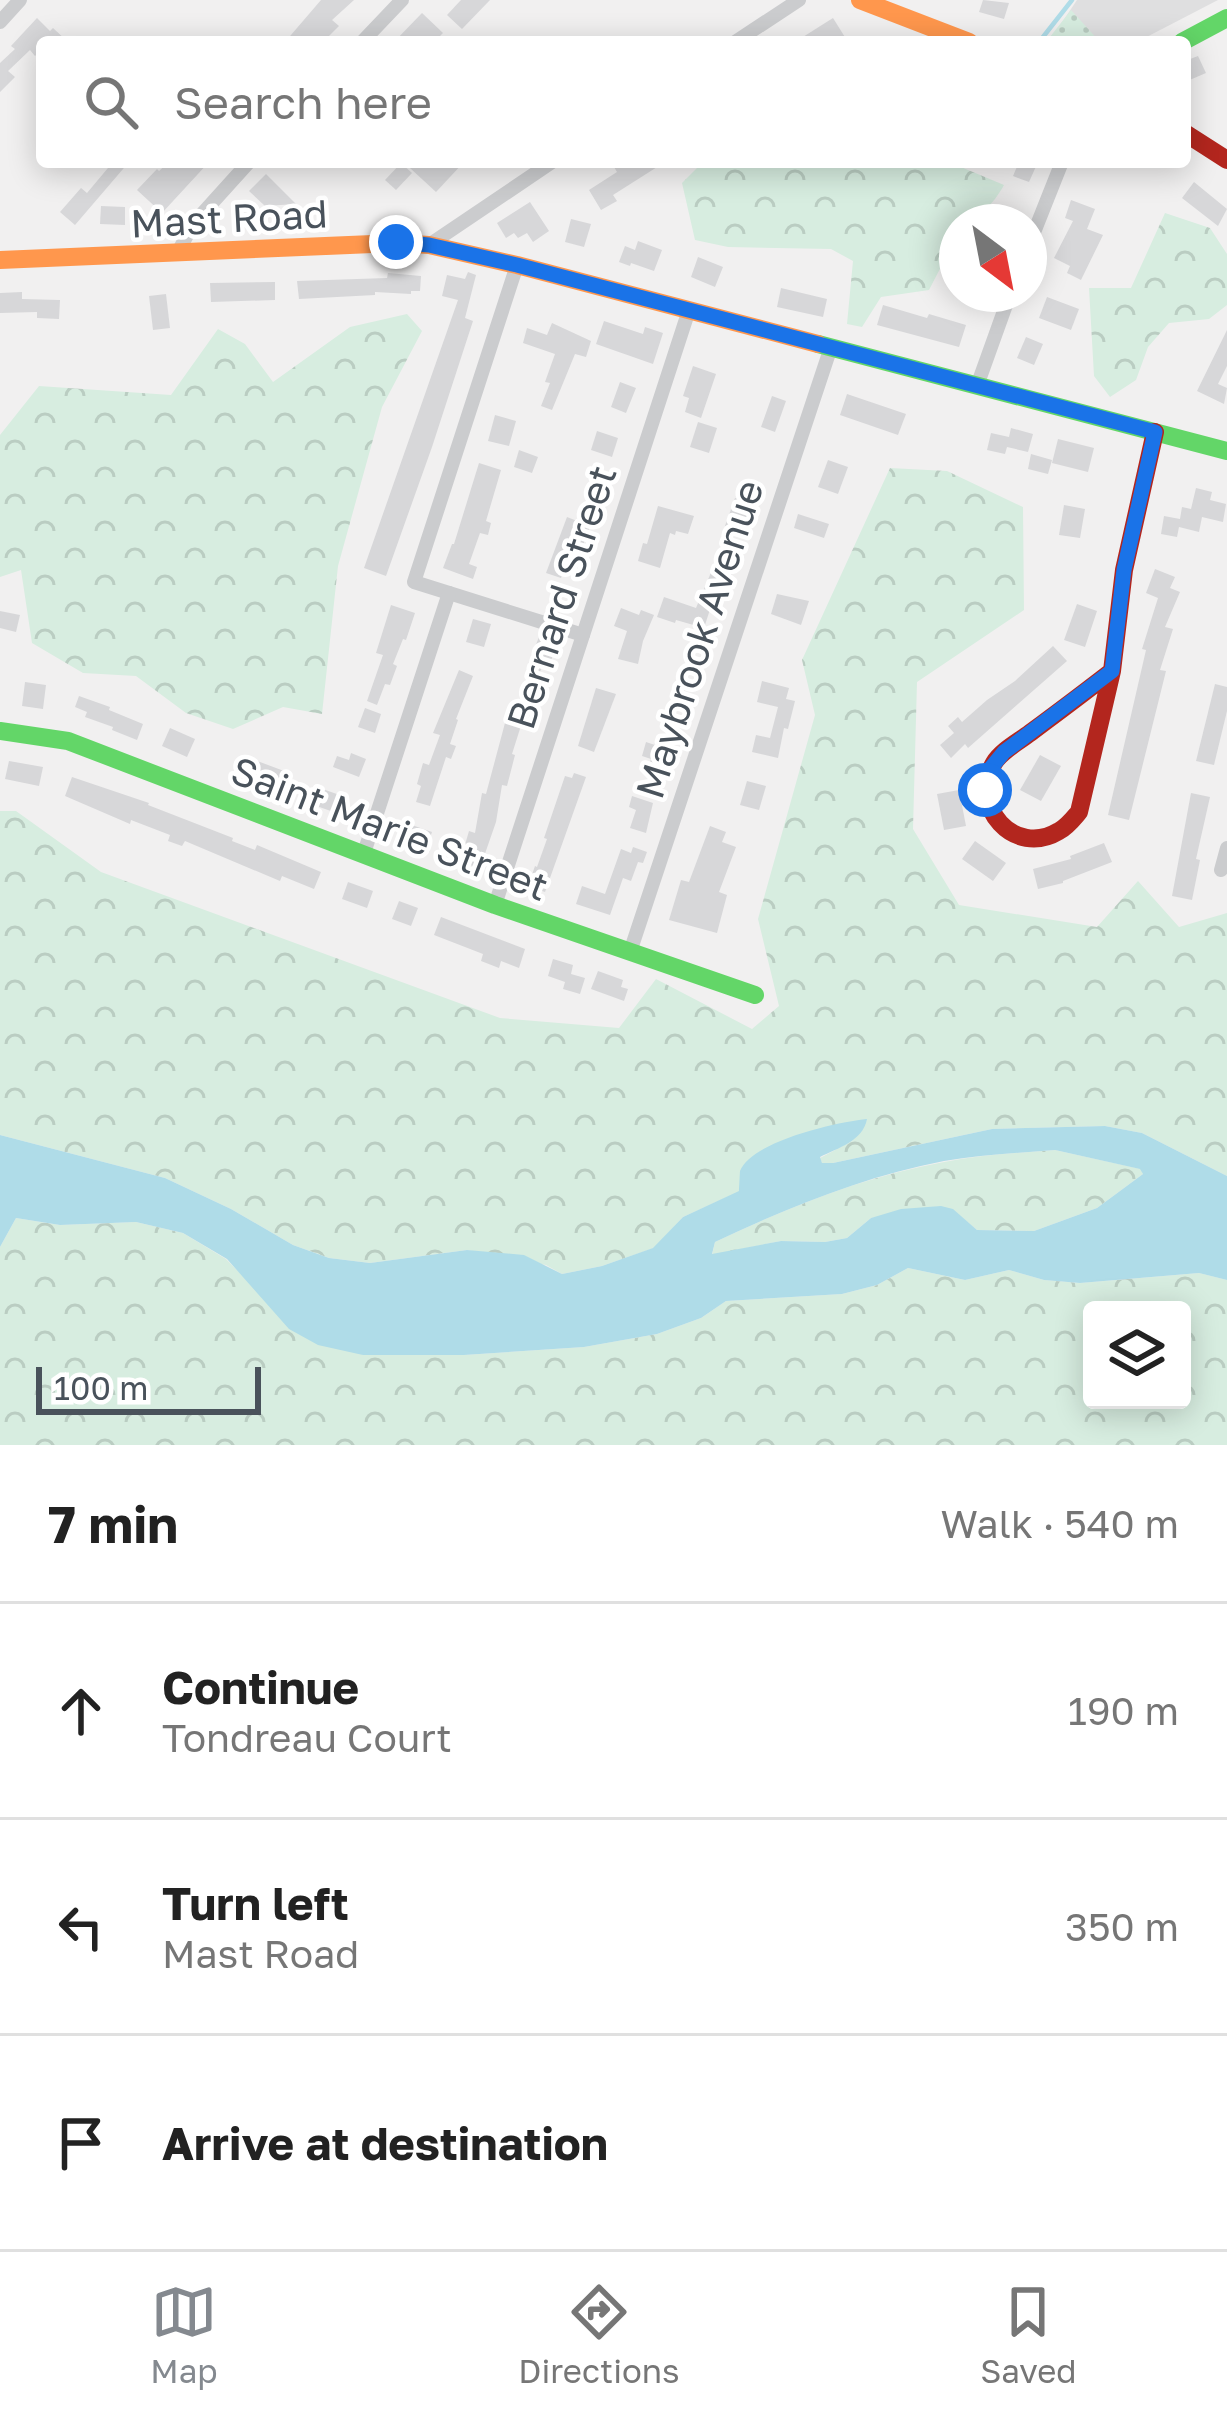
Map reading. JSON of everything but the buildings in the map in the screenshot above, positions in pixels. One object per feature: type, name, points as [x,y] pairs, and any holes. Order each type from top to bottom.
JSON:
[{"type":"street","points":[[0,22],[20,0]]},
{"type":"street","points":[[368,36],[402,0]]},
{"type":"street","points":[[744,36],[799,0]]},
{"type":"street","points":[[860,0],[953,36]]},
{"type":"street","points":[[1191,37],[1227,18]]},
{"type":"street","points":[[1191,137],[1227,160]]},
{"type":"street","points":[[177,254],[193,224],[244,168]]},
{"type":"street","points":[[429,245],[543,168]]},
{"type":"street","points":[[1045,204],[1060,168]]},
{"type":"street","name":"Mast Road","points":[[0,260],[396,242],[429,245],[1227,451]]},
{"type":"street","points":[[517,265],[413,582],[583,634]]},
{"type":"street","name":"Bernard Street","points":[[495,905],[689,310]]},
{"type":"street","points":[[977,386],[1004,312]]},
{"type":"street","name":"Maybrook Avenue","points":[[630,952],[831,347]]},
{"type":"street","points":[[1112,671],[996,759],[986,779],[986,802],[1004,830],[1024,839],[1047,838],[1074,820],[1082,802],[1112,671],[1124,570],[1155,432]]},
{"type":"street","points":[[364,853],[448,592]]},
{"type":"street","name":"Saint Marie Street","points":[[0,731],[68,742],[495,905],[754,995]]},
{"type":"street","points":[[1222,870],[1227,848]]},
{"type":"shaded area","points":[[1077,0],[1218,0],[1149,36],[1053,36]]},
{"type":"green space","points":[[1071,10],[1095,36],[1051,36]]},
{"type":"green space","points":[[697,168],[963,168],[1004,185],[990,204],[939,204],[939,271],[929,290],[881,297],[862,327],[847,324],[853,261],[831,249],[728,247],[695,240],[682,183]]},
{"type":"green space","points":[[1165,213],[1210,228],[1227,254],[1227,305],[1209,319],[1169,323],[1148,347],[1136,380],[1110,397],[1094,376],[1089,288],[1131,288]]},
{"type":"green space","points":[[407,314],[422,331],[382,407],[338,566],[322,714],[283,707],[233,729],[186,713],[136,676],[83,673],[32,643],[21,570],[0,577],[0,435],[39,386],[171,395],[218,329],[245,344],[273,382],[350,327]]},
{"type":"green space","points":[[890,468],[947,471],[1023,507],[1024,610],[917,682],[913,829],[959,905],[1097,927],[1138,881],[1179,927],[1227,913],[1227,1176],[1142,1133],[1105,1126],[992,1129],[822,1163],[820,1158],[854,1140],[683,1217],[654,1248],[562,1274],[546,1265],[467,1250],[370,1263],[329,1258],[293,1245],[165,1178],[0,1135],[0,811],[16,811],[101,872],[500,1018],[619,1028],[656,979],[752,1029],[779,1006],[758,919],[815,715],[802,660]]},
{"type":"green space","points":[[1055,1150],[1141,1169],[1143,1174],[1097,1208],[1034,1231],[977,1230],[953,1210],[871,1218],[847,1238],[781,1241],[712,1255],[715,1242],[856,1184],[958,1160]]},
{"type":"green space","points":[[16,1218],[60,1225],[136,1222],[183,1233],[226,1259],[256,1289],[363,1355],[464,1355],[584,1347],[657,1334],[701,1318],[726,1301],[842,1294],[877,1285],[908,1268],[965,1280],[1009,1270],[1080,1283],[1199,1273],[1227,1280],[1227,1445],[0,1445],[0,1247]]},
{"type":"water","points":[[867,1119],[855,1138],[820,1157],[822,1163],[992,1129],[1105,1126],[1142,1133],[1227,1176],[1227,1280],[1199,1273],[1080,1283],[1009,1270],[965,1280],[908,1268],[877,1285],[842,1294],[726,1301],[701,1318],[657,1334],[584,1347],[464,1355],[363,1355],[318,1345],[289,1329],[227,1259],[183,1233],[136,1222],[60,1225],[16,1218],[0,1247],[0,1135],[165,1178],[293,1245],[329,1258],[370,1263],[467,1250],[524,1255],[562,1274],[653,1248],[683,1217],[739,1191],[740,1171],[748,1160],[778,1142]],"holes":[[[1055,1150],[1140,1169],[1143,1174],[1097,1208],[1034,1231],[977,1230],[953,1209],[941,1206],[901,1209],[871,1218],[847,1238],[781,1241],[712,1254],[715,1242],[798,1205],[885,1175],[944,1161]]]},
{"type":"waterway","points":[[1044,36],[1072,0]]},
{"type":"traffic: fast","points":[[1191,37],[1227,18]]},
{"type":"traffic: fast","points":[[818,344],[1227,451]]},
{"type":"traffic: fast","points":[[0,731],[68,741],[495,905],[755,995]]},
{"type":"traffic: slow","points":[[860,0],[953,36]]},
{"type":"traffic: slow","points":[[0,260],[429,245],[818,344]]},
{"type":"traffic: jam","points":[[1191,137],[1227,160]]},
{"type":"traffic: jam","points":[[1112,671],[994,763],[987,796],[1000,823],[1012,833],[1042,838],[1062,829],[1079,812],[1112,671],[1124,570],[1155,432]]},
{"type":"route","points":[[396,242],[517,265],[1155,432],[1124,570],[1112,671],[996,759],[985,790]]}]
